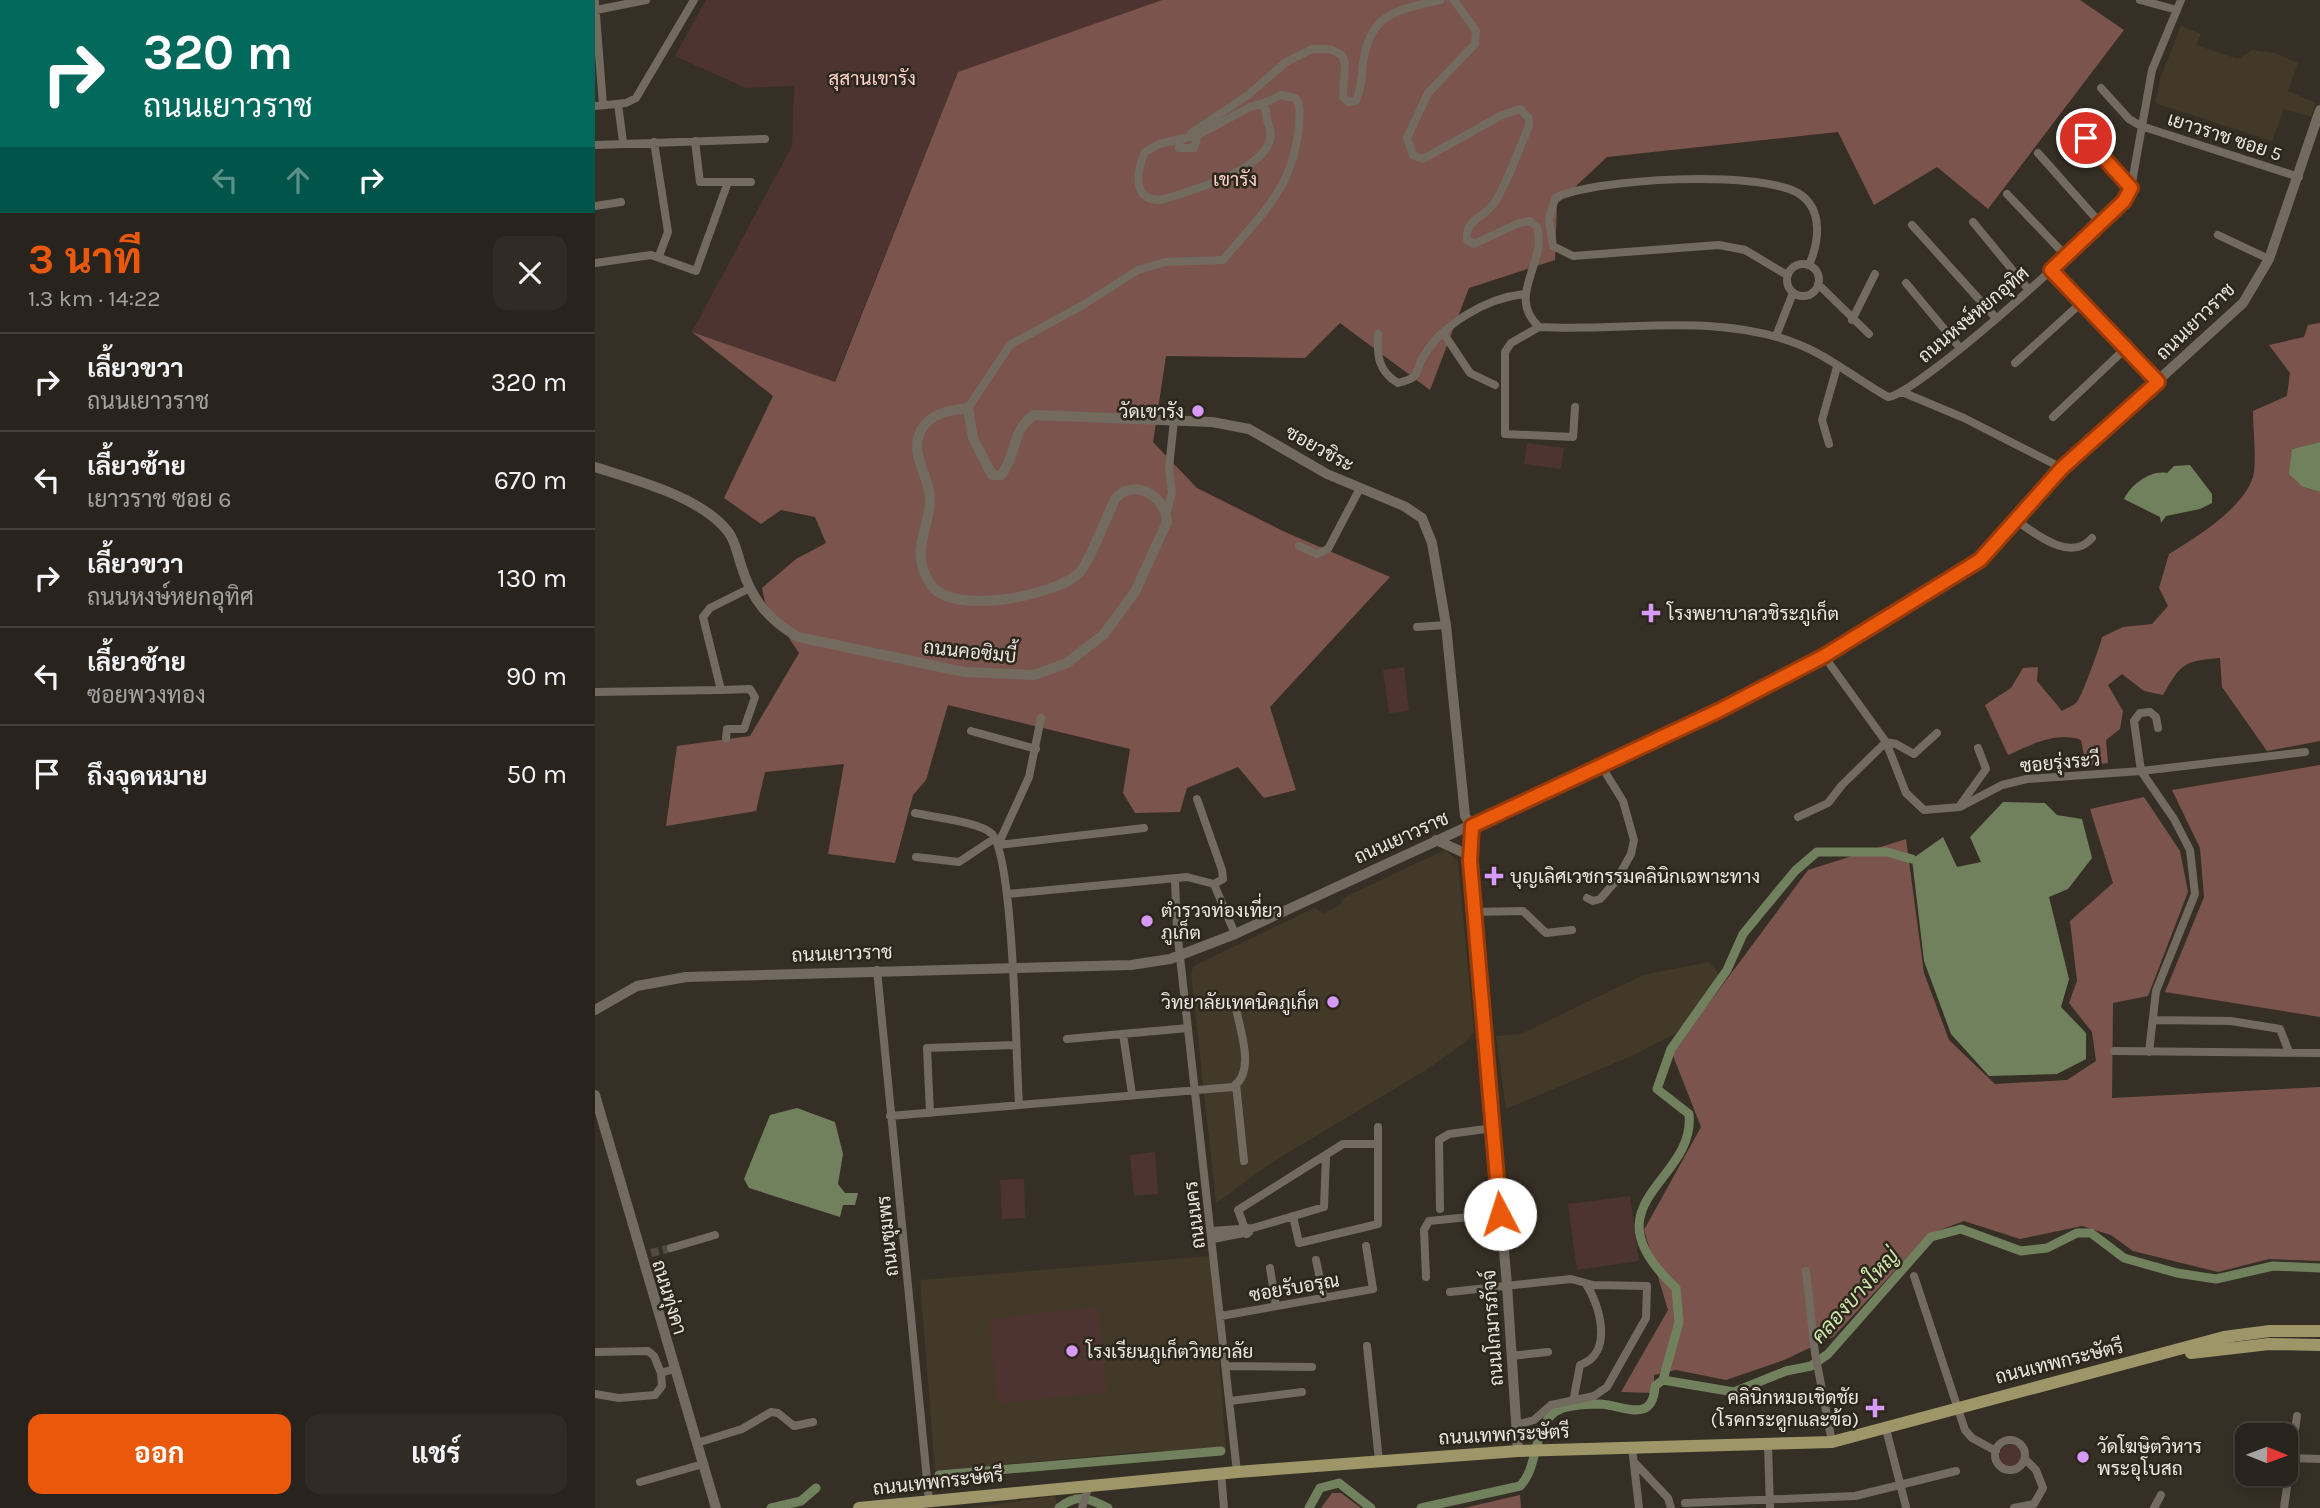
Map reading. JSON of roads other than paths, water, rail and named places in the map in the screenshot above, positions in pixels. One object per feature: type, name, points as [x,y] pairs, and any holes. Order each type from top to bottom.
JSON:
[{"type":"main road","name":"ถนนเยาวราช","points":[[595,1010],[637,986],[686,977],[1145,964],[1181,955],[1235,934],[1436,840],[1472,826],[1718,711],[1824,656],[1980,560],[2062,468],[2242,303],[2269,259],[2320,110]]},
{"type":"main road","points":[[1436,840],[1471,856]]},
{"type":"main road","points":[[595,1002],[610,1000]]},
{"type":"main road","name":"ถนนทุ่งคา","points":[[595,1096],[716,1507]]},
{"type":"main road","name":"ถนนเทพกระษัตรี","points":[[859,1508],[1221,1473],[1518,1451],[1832,1442],[2143,1360],[2270,1331],[2320,1331]]},
{"type":"main road","name":"ถนนเทพกระษัตรี","points":[[2225,1343],[2320,1345]]},
{"type":"street","points":[[596,10],[646,0]]},
{"type":"street","points":[[595,2],[599,105],[618,104],[636,98],[643,91],[694,0]]},
{"type":"street","points":[[1192,134],[1248,95],[1286,62],[1311,50],[1330,49],[1342,55],[1345,63],[1343,97],[1348,102],[1356,101],[1369,40],[1375,27],[1395,11],[1440,0]]},
{"type":"street","points":[[1454,0],[1476,31],[1475,44],[1428,93],[1407,138],[1413,155],[1423,159],[1513,110],[1520,109],[1529,118],[1529,126],[1493,205],[1471,222],[1466,231],[1467,240],[1474,244],[1518,223],[1530,221],[1537,228],[1540,250],[1524,293],[1531,320],[1539,327]]},
{"type":"street","points":[[2140,0],[2177,10]]},
{"type":"street","name":"ถนนหงษ์หยกอุทิศ","points":[[1902,392],[1960,348],[2051,270],[2124,201],[2131,188],[2152,70],[2181,0]]},
{"type":"street","points":[[2101,88],[2129,119],[2141,126]]},
{"type":"street","points":[[1167,511],[1153,495],[1132,488],[1122,491],[1115,499],[1079,574],[1051,589],[1022,598],[986,602],[947,595],[932,587],[923,569],[921,538],[929,511],[930,492],[917,456],[921,429],[937,414],[968,408],[1010,345],[1083,305],[1138,270],[1165,262],[1223,260],[1282,189],[1294,161],[1299,103],[1287,94],[1280,94],[1269,102],[1145,152],[1139,164],[1138,186],[1154,200],[1193,190],[1241,170],[1261,154],[1272,138],[1267,114],[1269,102]]},
{"type":"street","points":[[618,104],[623,142]]},
{"type":"street","points":[[1260,105],[1267,114]]},
{"type":"street","points":[[2071,121],[2131,188]]},
{"type":"street","name":"เยาวราช ซอย 5","points":[[2141,126],[2299,177]]},
{"type":"street","points":[[595,145],[765,139]]},
{"type":"street","points":[[695,141],[700,181],[751,181]]},
{"type":"street","points":[[654,142],[668,232],[659,256]]},
{"type":"street","points":[[2038,153],[2101,224]]},
{"type":"street","points":[[1787,275],[1745,250],[1719,245],[1573,256],[1553,246],[1549,219],[1555,198],[1592,186],[1746,180],[1779,186],[1800,194],[1815,214],[1819,242],[1809,265]]},
{"type":"street","points":[[595,263],[659,256],[696,271],[728,182]]},
{"type":"street","points":[[2007,194],[2066,256]]},
{"type":"street","points":[[595,206],[621,202]]},
{"type":"street","points":[[1973,222],[2028,289]]},
{"type":"street","points":[[1912,225],[1995,317]]},
{"type":"street","points":[[2218,235],[2269,259]]},
{"type":"street","points":[[1818,284],[1808,295],[1793,293],[1787,284],[1787,275],[1794,266],[1809,265],[1816,270],[1818,284],[1869,334]]},
{"type":"street","points":[[2051,270],[2158,382]]},
{"type":"street","points":[[1852,320],[1875,274]]},
{"type":"street","points":[[1906,283],[1960,348]]},
{"type":"street","points":[[1378,334],[1377,356],[1385,375],[1398,383],[1418,374],[1422,358],[1444,334],[1474,309],[1503,296],[1524,293]]},
{"type":"street","points":[[1776,336],[1793,293]]},
{"type":"street","points":[[2014,363],[2081,303]]},
{"type":"street","points":[[1575,407],[1573,437],[1506,434],[1505,352],[1511,343],[1539,327],[1609,329],[1706,325],[1776,336],[1811,349],[1888,397],[1902,392],[1963,418],[2062,468]]},
{"type":"street","points":[[1444,334],[1470,373],[1495,385]]},
{"type":"street","points":[[2053,417],[2126,348]]},
{"type":"street","points":[[1829,444],[1822,420],[1837,367]]},
{"type":"street","name":"ซอยวชิระ","points":[[968,408],[973,438],[992,475],[1001,475],[1008,466],[1017,432],[1034,415],[1174,420],[1249,429],[1359,490],[1404,506],[1427,525],[1447,625],[1465,816],[1472,826]]},
{"type":"street","points":[[1167,511],[1172,493],[1169,468],[1174,420]]},
{"type":"street","name":"ถนนคอซิมบี้","points":[[595,467],[681,498],[715,519],[734,544],[750,589],[763,611],[777,625],[798,637],[964,673],[1034,675],[1066,663],[1104,634],[1135,593],[1167,522],[1167,511]]},
{"type":"street","points":[[1299,546],[1317,554],[1328,549],[1359,490]]},
{"type":"street","points":[[2017,521],[2041,537],[2069,549],[2083,547],[2092,538]]},
{"type":"street","points":[[721,690],[703,617],[709,608],[750,589]]},
{"type":"street","points":[[1417,626],[1447,625]]},
{"type":"street","name":"ซอยรุ่งระวี","points":[[1824,656],[1886,742],[1906,793],[1924,810],[1960,807],[2002,785],[2027,779],[2141,771],[2305,752]]},
{"type":"street","points":[[595,692],[750,689],[755,697],[744,729],[727,729],[726,738]]},
{"type":"street","points":[[2149,1052],[2156,991],[2195,894],[2190,850],[2174,819],[2141,771],[2134,721],[2140,713],[2150,712],[2156,717],[2158,728]]},
{"type":"street","points":[[996,841],[1029,777],[1041,718]]},
{"type":"street","points":[[971,731],[1036,749]]},
{"type":"street","points":[[1798,817],[1828,803],[1842,785],[1886,742],[1896,744],[1914,754],[1937,733]]},
{"type":"street","points":[[1960,807],[1986,769],[1978,748]]},
{"type":"street","points":[[1587,898],[1593,901],[1600,899],[1616,881],[1633,846],[1623,801],[1600,764]]},
{"type":"street","points":[[1008,894],[1187,877],[1215,884],[1223,879],[1222,870],[1197,799]]},
{"type":"street","points":[[915,813],[986,830],[996,841],[1008,894],[1019,1105]]},
{"type":"street","name":"ถนนโกมารภัจจ์","points":[[1472,826],[1475,912],[1507,1285],[1518,1451]]},
{"type":"street","points":[[916,857],[960,862],[996,841],[1144,828]]},
{"type":"street","name":"ถนนนคร","points":[[1175,880],[1188,1028],[1237,1472]]},
{"type":"street","points":[[1215,884],[1235,934]]},
{"type":"street","points":[[1475,912],[1523,911],[1546,933],[1571,930]]},
{"type":"street","name":"ถนนชุมพร","points":[[877,970],[929,1500]]},
{"type":"street","points":[[890,1116],[1236,1084],[1242,1078],[1245,1062],[1236,1008]]},
{"type":"street","points":[[2153,1020],[2231,1021],[2280,1028],[2289,1052]]},
{"type":"street","points":[[1067,1039],[1188,1028]]},
{"type":"street","points":[[1123,1034],[1132,1094]]},
{"type":"street","points":[[930,1112],[926,1048],[1015,1045]]},
{"type":"street","points":[[2114,1051],[2320,1053]]},
{"type":"street","points":[[1236,1084],[1244,1161]]},
{"type":"street","points":[[1293,1216],[1299,1243],[1378,1224],[1378,1127]]},
{"type":"street","points":[[1440,1209],[1439,1140],[1449,1135],[1493,1128]]},
{"type":"street","points":[[1248,1230],[1238,1210],[1343,1144],[1377,1144]]},
{"type":"street","points":[[1212,1235],[1248,1230],[1324,1207],[1326,1156]]},
{"type":"street","points":[[1426,1277],[1424,1230],[1429,1221],[1500,1214]]},
{"type":"street","points":[[671,1248],[715,1235]]},
{"type":"street","name":"ซอยรับอรุณ","points":[[1221,1316],[1373,1289],[1366,1246]]},
{"type":"street","points":[[640,1256],[652,1253]]},
{"type":"street","points":[[1316,1259],[1324,1298]]},
{"type":"street","points":[[1270,1268],[1276,1306]]},
{"type":"street","points":[[1807,1271],[1817,1358],[1832,1442]]},
{"type":"street","points":[[1914,1276],[1965,1430],[1972,1438],[1996,1451]]},
{"type":"street","points":[[1450,1292],[1571,1279],[1585,1284],[1646,1284],[1649,1302],[1642,1326],[1607,1387],[1594,1395],[1574,1397],[1551,1405],[1534,1420],[1516,1425]]},
{"type":"street","points":[[1574,1397],[1580,1365],[1588,1362],[1599,1346],[1598,1307],[1585,1284]]},
{"type":"street","points":[[1367,1346],[1379,1461]]},
{"type":"street","points":[[595,1352],[648,1351],[654,1356],[661,1373],[662,1386],[655,1395],[619,1398],[595,1394]]},
{"type":"street","points":[[1511,1356],[1548,1352]]},
{"type":"street","points":[[1227,1366],[1312,1367]]},
{"type":"street","points":[[661,1373],[674,1369]]},
{"type":"street","points":[[1230,1401],[1302,1392]]},
{"type":"street","points":[[697,1443],[742,1430],[771,1412],[778,1413],[792,1426],[813,1422]]},
{"type":"street","points":[[2296,1423],[2297,1416]]},
{"type":"street","points":[[1886,1429],[1906,1507]]},
{"type":"street","points":[[1996,1451],[2005,1441],[2015,1441],[2023,1447],[2025,1459],[2036,1470],[2043,1488],[2037,1506],[2014,1508]]},
{"type":"street","points":[[1768,1445],[1770,1504]]},
{"type":"street","points":[[1632,1447],[1639,1508]]},
{"type":"street","points":[[1996,1451],[1998,1463],[2005,1469],[2018,1468],[2025,1459]]},
{"type":"street","points":[[2298,1458],[2320,1460]]},
{"type":"street","points":[[1635,1463],[1668,1498],[1671,1508]]},
{"type":"street","points":[[640,1482],[703,1464]]},
{"type":"street","points":[[1685,1503],[1770,1504],[1856,1496],[1956,1471]]},
{"type":"street","points":[[1221,1473],[1224,1508]]},
{"type":"street","points":[[2284,1508],[2287,1486]]},
{"type":"street","points":[[1082,1508],[1088,1487]]},
{"type":"street","points":[[2154,1508],[2161,1495]]},
{"type":"waterway","points":[[1663,1380],[1679,1322],[1676,1288],[1650,1259],[1640,1234],[1641,1213],[1687,1138],[1689,1114],[1657,1089],[1671,1049],[1727,970],[1743,934],[1795,871],[1817,852],[1887,852],[1912,859]]},
{"type":"waterway","name":"คลองบางใหญ่","points":[[1421,1508],[1520,1486],[1527,1477],[1546,1422],[1563,1408],[1601,1404],[1643,1409],[1653,1398],[1655,1386],[1663,1380],[1734,1392],[1786,1371],[1811,1366],[1828,1354],[1931,1237],[1961,1229],[2021,1251],[2047,1248],[2077,1233],[2091,1233],[2124,1258],[2177,1273],[2216,1279],[2273,1266],[2320,1268]]},
{"type":"waterway","points":[[939,1475],[1221,1451]]},
{"type":"waterway","name":"คลองบางใหญ่","points":[[1309,1508],[1320,1488],[1339,1483],[1371,1508]]},
{"type":"waterway","points":[[771,1508],[801,1501],[816,1488]]},
{"type":"waterway","name":"คลองบางใหญ่","points":[[1059,1508],[1077,1499],[1095,1502],[1108,1508]]},
{"type":"tunnel","points":[[651,1253],[671,1248]]},
{"type":"place","name":"วัดเขารัง","points":[[1198,411]]},
{"type":"place","name":"โรงพยาบาลวชิระภูเก็ต","points":[[1651,613]]},
{"type":"place","name":"บุญเลิศเวชกรรมคลินิกเฉพาะทาง","points":[[1494,876]]},
{"type":"place","name":"ตำรวจท่องเที่ยว ภูเก็ต","points":[[1147,921]]},
{"type":"place","name":"วิทยาลัยเทคนิคภูเก็ต","points":[[1333,1002]]},
{"type":"place","name":"โรงเรียนภูเก็ตวิทยาลัย","points":[[1072,1351]]},
{"type":"place","name":"คลินิกหมอเชิดชัย (โรคกระดูกและข้อ)","points":[[1875,1408]]},
{"type":"place","name":"วัดโฆษิตวิหาร พระอุโบสถ","points":[[2083,1457]]},
{"type":"park label","name":"สุสานเขารัง","points":[[872,78]]},
{"type":"park label","name":"เขารัง","points":[[1235,179]]}]
